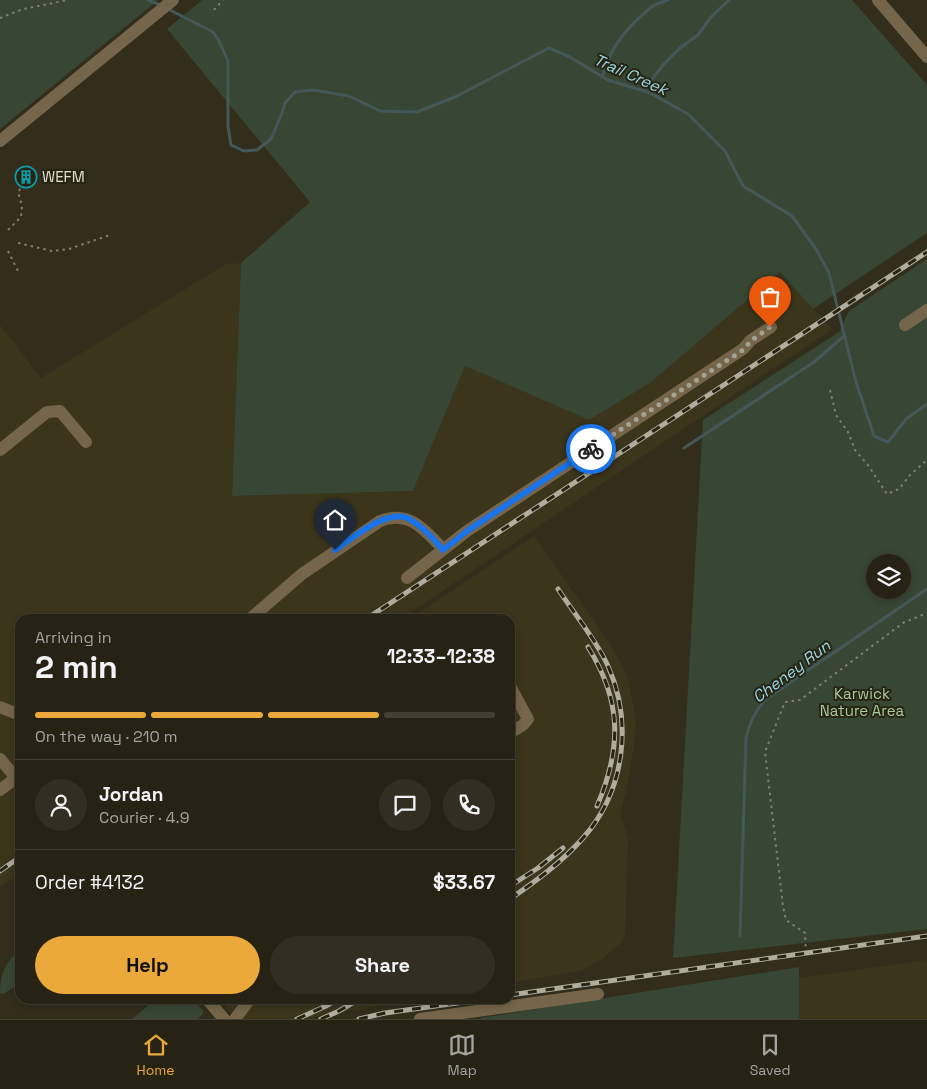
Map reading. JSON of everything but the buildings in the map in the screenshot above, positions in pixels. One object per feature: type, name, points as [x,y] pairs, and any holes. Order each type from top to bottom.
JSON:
[{"type":"street","points":[[0,141],[173,0]]},
{"type":"street","points":[[878,0],[927,57]]},
{"type":"street","points":[[905,325],[927,310]]},
{"type":"street","points":[[407,578],[467,531],[743,350],[752,340],[770,327]]},
{"type":"street","points":[[0,450],[47,412],[60,411],[86,442]]},
{"type":"street","points":[[256,614],[322,559],[380,521],[390,517],[403,517],[411,520],[443,550]]},
{"type":"street","points":[[515,695],[528,719],[523,726],[515,731]]},
{"type":"street","points":[[0,707],[15,714]]},
{"type":"street","points":[[0,759],[15,776]]},
{"type":"street","points":[[0,790],[15,779]]},
{"type":"street","points":[[420,1019],[598,994]]},
{"type":"street","points":[[211,1004],[224,1019]]},
{"type":"street","points":[[235,1019],[246,1004]]},
{"type":"path","points":[[0,18],[23,8],[68,0]]},
{"type":"path","points":[[214,10],[223,0]]},
{"type":"path","points":[[8,230],[22,217],[22,206],[18,192],[24,184]]},
{"type":"path","points":[[18,243],[52,251],[69,249],[110,235]]},
{"type":"path","points":[[8,251],[20,273]]},
{"type":"path","points":[[830,390],[836,415],[848,432],[855,450],[868,465],[887,494],[899,489],[910,475],[927,460]]},
{"type":"path","points":[[806,953],[805,932],[786,920],[783,906],[765,752],[785,702],[800,700],[903,623],[927,613]]},
{"type":"shaded area","points":[[241,263],[232,496],[413,491],[465,366],[589,420],[650,383],[780,272],[832,329],[408,614],[15,614],[15,877],[0,887],[0,325],[41,378],[226,264]]},
{"type":"shaded area","points":[[534,536],[597,625],[615,652],[627,675],[636,720],[627,788],[620,815],[628,837],[625,934],[621,943],[605,957],[581,971],[515,982],[515,614],[417,614]]},
{"type":"shaded area","points":[[927,960],[927,1019],[799,1019],[799,978]]},
{"type":"shaded area","points":[[223,1004],[391,1004],[303,1019],[236,1019]]},
{"type":"green space","points":[[0,0],[158,0],[0,129]]},
{"type":"green space","points":[[202,0],[852,0],[927,85],[927,233],[813,309],[780,272],[650,383],[589,420],[465,366],[413,491],[232,496],[241,263],[310,202],[167,29]]},
{"type":"green space","name":"Karwick Nature Area","points":[[927,259],[927,929],[673,958],[703,420],[839,332],[849,311]]},
{"type":"green space","points":[[14,955],[15,986],[3,994],[0,993],[4,969]]},
{"type":"green space","points":[[799,967],[799,1019],[480,1018]]},
{"type":"green space","points":[[150,1004],[197,1004],[204,1012],[198,1019],[132,1019]]},
{"type":"waterway","name":"Trail Creek","points":[[148,0],[160,5]]},
{"type":"waterway","points":[[602,76],[614,48],[629,28],[653,6],[668,0]]},
{"type":"waterway","points":[[643,91],[663,65],[680,48],[698,35],[711,17],[729,0]]},
{"type":"waterway","name":"Trail Creek","points":[[168,9],[213,32],[218,39],[228,61],[228,126],[231,145],[244,151],[257,150],[271,139],[285,103],[295,92],[313,90],[349,96],[380,111],[417,112],[455,97],[549,48],[570,57],[608,80],[650,93],[688,114],[725,151],[743,186],[792,216],[816,249],[829,273],[856,382],[874,436],[888,442],[906,419],[927,404]]},
{"type":"waterway","points":[[684,448],[814,362],[844,336]]},
{"type":"waterway","name":"Cheney Run","points":[[740,936],[746,738],[753,717],[766,699],[927,589]]},
{"type":"railway","points":[[374,614],[927,252]]},
{"type":"railway","points":[[515,895],[558,863],[583,838],[597,819],[608,799],[616,778],[621,755],[621,710],[608,666],[591,637],[558,589]]},
{"type":"railway","points":[[588,647],[607,686],[615,725],[611,764],[597,806]]},
{"type":"railway","points":[[515,883],[538,868],[563,848]]},
{"type":"railway","points":[[0,871],[15,860]]},
{"type":"railway","points":[[515,994],[927,936]]},
{"type":"railway","points":[[297,1019],[329,1004]]},
{"type":"railway","points":[[321,1019],[351,1004]]},
{"type":"railway","points":[[359,1019],[385,1013],[450,1004]]},
{"type":"way so far","points":[[591,449],[743,350],[752,340],[770,327]]},
{"type":"place","name":"WEFM","points":[[26,177]]},
{"type":"route","points":[[335,550],[380,521],[390,517],[403,517],[411,520],[443,550],[467,531],[591,449]]}]
